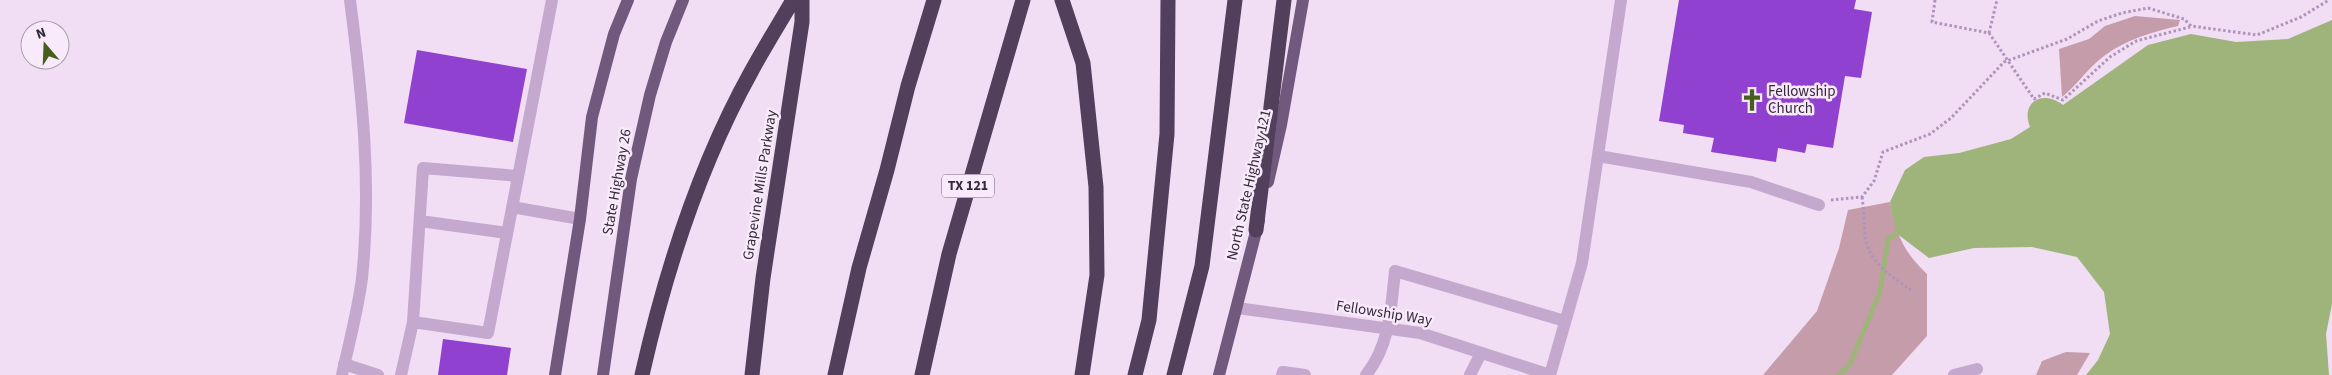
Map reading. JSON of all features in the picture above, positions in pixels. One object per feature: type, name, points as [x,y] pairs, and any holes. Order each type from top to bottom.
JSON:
[{"type":"highway","points":[[642,375],[685,223],[715,148],[750,73],[793,0]]},
{"type":"highway","name":"Grapevine Mills Parkway","points":[[752,375],[763,278],[801,32],[802,0]]},
{"type":"highway","points":[[835,375],[859,268],[888,170],[908,86],[934,0]]},
{"type":"highway","name":"TX 121","points":[[922,375],[949,254],[1023,0]]},
{"type":"highway","points":[[1062,0],[1083,63],[1096,187],[1097,275],[1082,375]]},
{"type":"highway","points":[[1135,375],[1149,320],[1167,134],[1168,0]]},
{"type":"highway","points":[[1174,375],[1202,266],[1235,0]]},
{"type":"highway","points":[[1256,230],[1284,0]]},
{"type":"main road","name":"State Highway 26","points":[[555,375],[580,220],[592,117],[614,34],[628,0]]},
{"type":"main road","name":"State Highway 26","points":[[603,375],[631,179],[650,95],[666,42],[683,0]]},
{"type":"main road","name":"North State Highway 121","points":[[1219,375],[1281,125],[1303,0]]},
{"type":"street","points":[[350,0],[366,134],[366,196],[362,278],[343,369],[378,375]]},
{"type":"street","points":[[413,322],[488,333],[552,0]]},
{"type":"street","points":[[1550,375],[1582,263],[1621,0]]},
{"type":"street","points":[[1598,156],[1752,182],[1819,205]]},
{"type":"street","points":[[401,375],[413,322],[423,168],[518,176]]},
{"type":"street","points":[[512,207],[580,220]]},
{"type":"street","points":[[420,221],[507,233]]},
{"type":"street","points":[[1366,375],[1375,363],[1389,328],[1395,271],[1565,321]]},
{"type":"street","name":"Fellowship Way","points":[[1237,308],[1420,333],[1550,375]]},
{"type":"street","points":[[1470,375],[1481,353]]},
{"type":"street","points":[[1954,375],[1977,369]]},
{"type":"street","points":[[1282,375],[1283,372],[1305,375]]},
{"type":"path","points":[[1935,0],[1932,22],[1989,33],[2034,99],[2045,93],[2063,100],[2110,57],[2136,41],[2191,26],[2257,35],[2301,18],[2329,0]]},
{"type":"path","points":[[1989,33],[1997,0]]},
{"type":"path","points":[[1911,290],[1887,273],[1877,262],[1870,253],[1865,237],[1862,197],[1874,181],[1883,152],[1930,134],[1944,123],[2004,62],[2067,39],[2098,21],[2122,12],[2148,8],[2184,20],[2191,26]]},
{"type":"path","points":[[1819,205],[1836,198],[1862,197]]},
{"type":"shaded area","points":[[2135,16],[2180,20],[2178,26],[2139,37],[2112,50],[2098,61],[2062,97],[2059,49],[2089,39],[2105,26]]},
{"type":"shaded area","points":[[2332,20],[2332,304],[2326,334],[2329,375],[2086,375],[2098,360],[2110,334],[2104,292],[2077,257],[2032,247],[1974,248],[1929,258],[1896,233],[1890,202],[1905,170],[1924,157],[1959,153],[2011,139],[2030,127],[2028,111],[2035,101],[2041,98],[2048,98],[2063,105],[2148,45],[2191,34],[2236,42],[2288,39]]},
{"type":"shaded area","points":[[1890,202],[1898,233],[1906,249],[1927,274],[1927,336],[1892,375],[1763,375],[1817,311],[1839,248],[1848,210]]},
{"type":"shaded area","points":[[2066,352],[2090,353],[2077,375],[2036,375],[2042,361]]},
{"type":"building","name":"Fellowship Church","points":[[1679,0],[1856,0],[1854,9],[1872,12],[1861,78],[1845,76],[1833,148],[1807,144],[1805,153],[1778,148],[1776,162],[1711,152],[1714,138],[1683,133],[1684,125],[1659,121]]},
{"type":"building","points":[[417,50],[527,69],[513,142],[404,123]]},
{"type":"building","points":[[443,339],[511,348],[507,375],[438,375]]},
{"type":"waterway","points":[[1838,375],[1849,366],[1880,292],[1888,239],[1901,231]]},
{"type":"place","name":"Fellowship Church","points":[[1752,100]]}]
